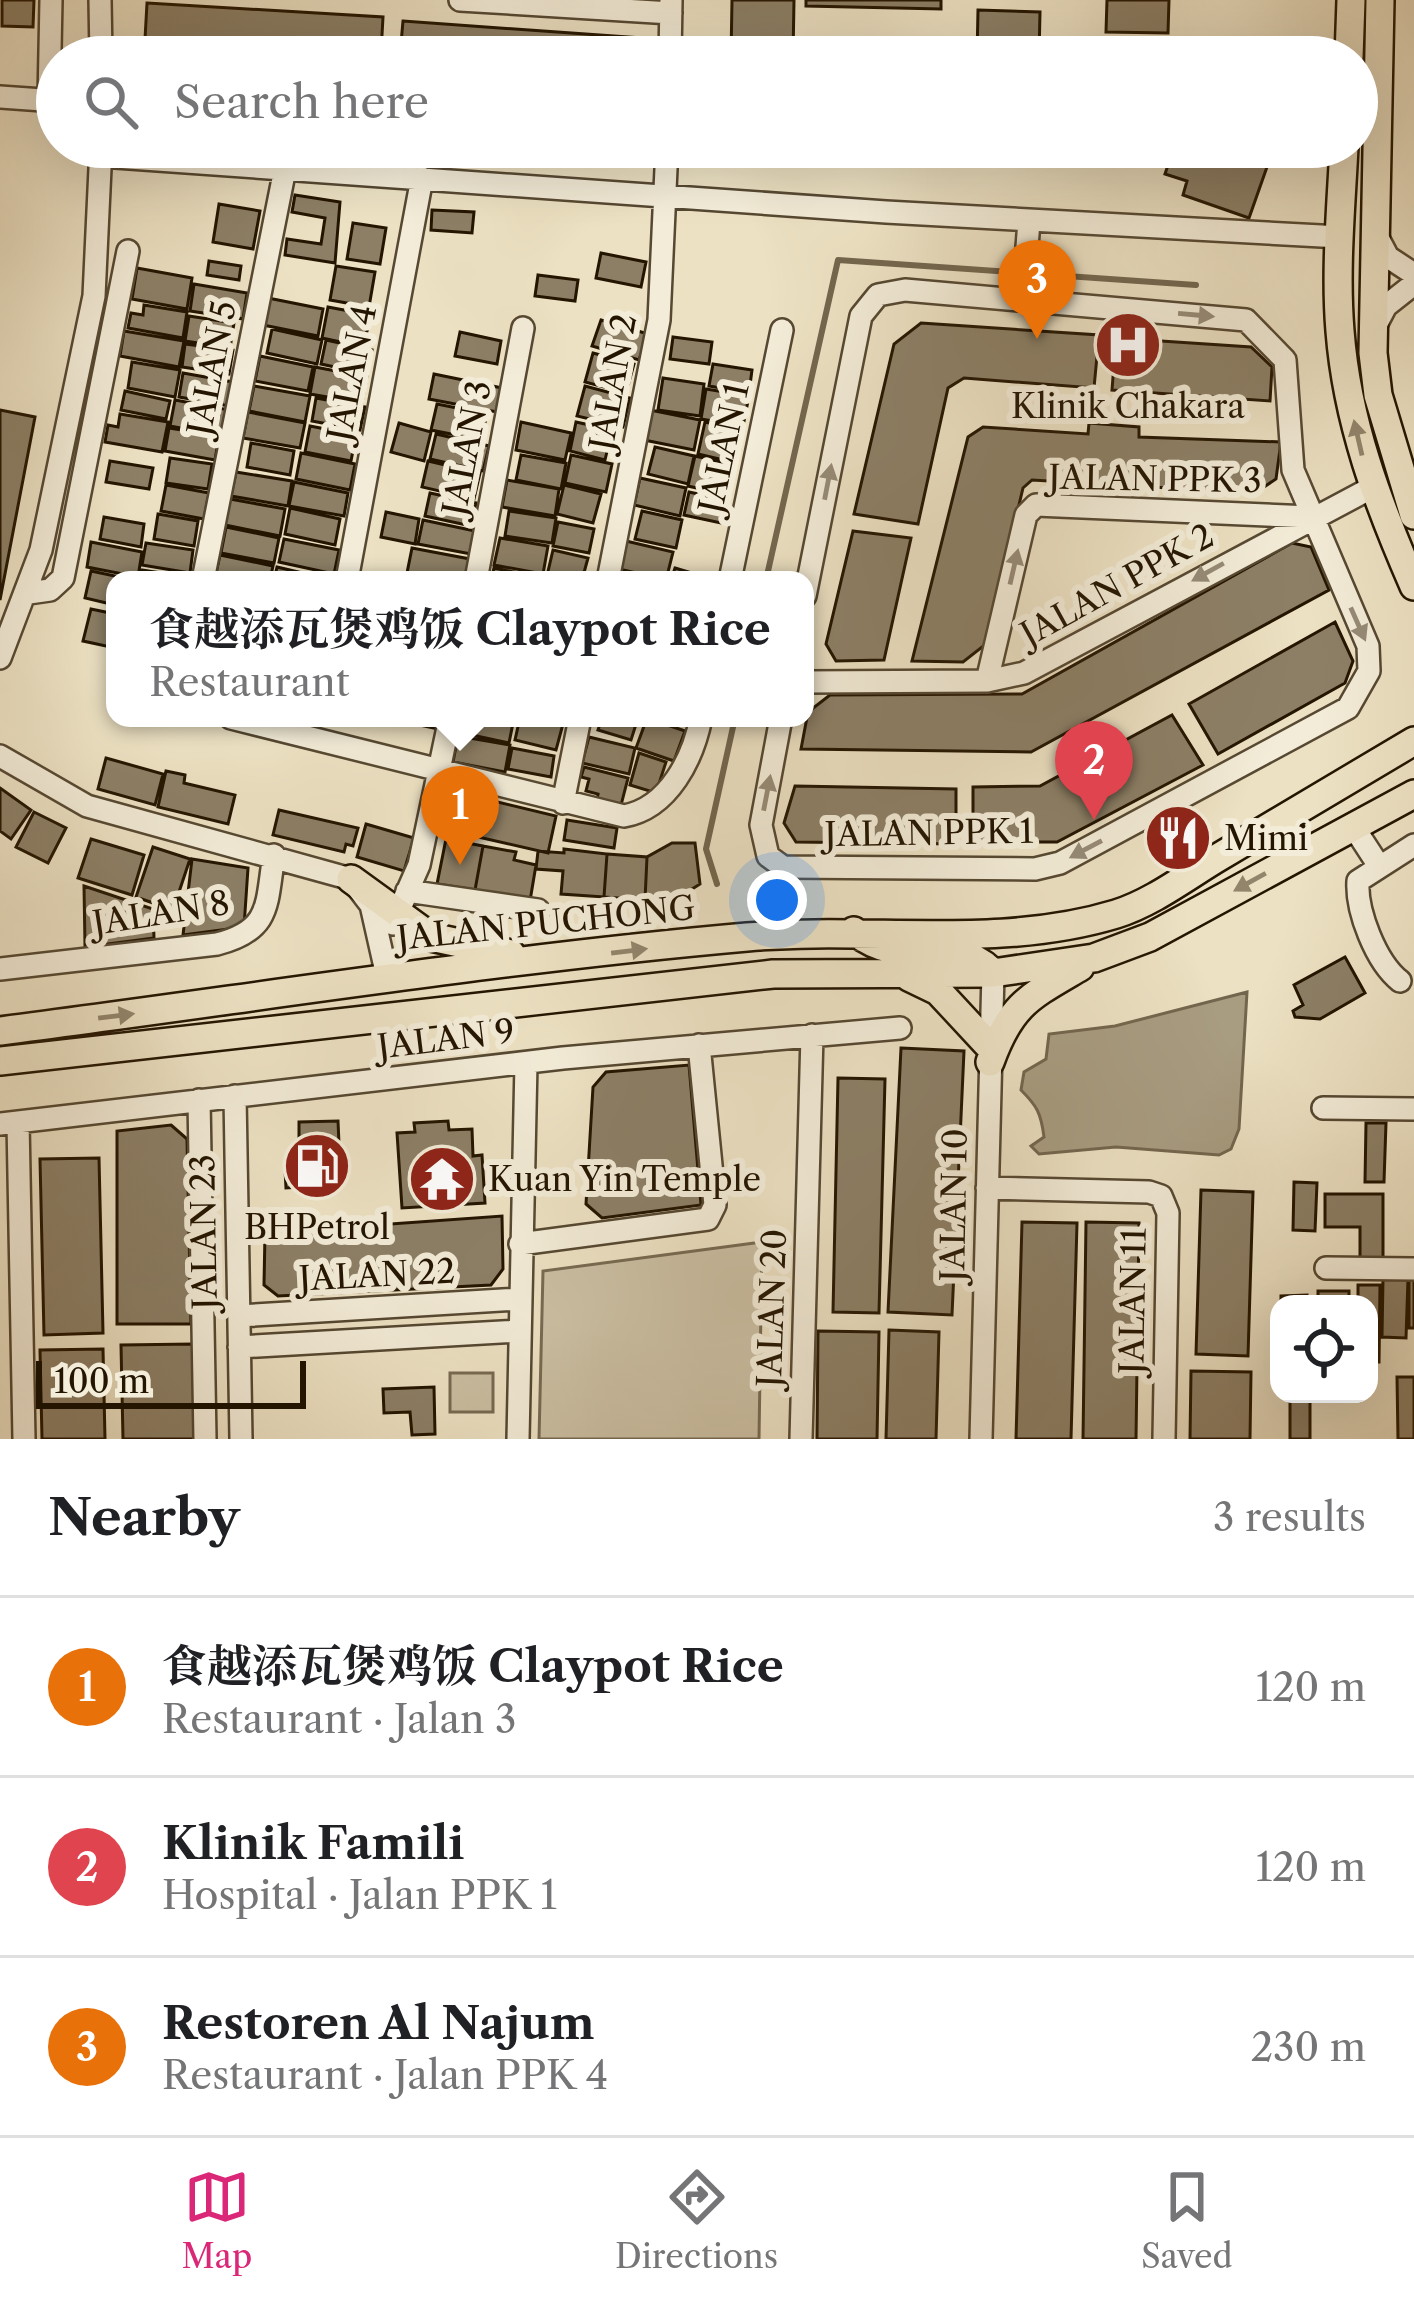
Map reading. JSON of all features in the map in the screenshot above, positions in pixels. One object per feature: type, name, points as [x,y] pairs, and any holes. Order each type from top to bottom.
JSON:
[{"type":"main road","points":[[1350,36],[1351,0]]},
{"type":"main road","points":[[1378,54],[1380,0]]},
{"type":"main road","points":[[1344,168],[1342,350],[1373,487],[1414,586]]},
{"type":"main road","points":[[1374,168],[1372,333],[1378,395],[1414,515]]},
{"type":"main road","points":[[1362,771],[1414,719]]},
{"type":"main road","name":"JALAN PUCHONG","points":[[0,1031],[386,967],[560,958],[854,931],[1007,933],[1119,913],[1414,741]]},
{"type":"main road","points":[[1360,822],[1414,777]]},
{"type":"main road","points":[[873,972],[908,976],[938,991],[990,1055],[1005,1020],[1025,999],[1094,958],[1150,937],[1414,794]]},
{"type":"main road","points":[[351,879],[401,902],[448,943],[560,958]]},
{"type":"main road","points":[[993,973],[1020,955],[1047,952],[1093,935],[1119,913]]},
{"type":"main road","points":[[854,931],[886,952],[962,954],[993,973]]},
{"type":"main road","points":[[0,1061],[773,974],[993,973],[1094,958]]},
{"type":"main road","points":[[315,1025],[359,1008],[378,994],[386,967],[420,998],[482,1006]]},
{"type":"street","points":[[51,0],[52,36]]},
{"type":"street","points":[[100,0],[100,36]]},
{"type":"street","points":[[460,0],[671,6],[670,36]]},
{"type":"street","points":[[0,97],[36,100]]},
{"type":"street","points":[[0,658],[29,593],[94,296],[100,168]]},
{"type":"street","points":[[274,168],[666,193],[1028,229],[1340,237],[1372,216],[1388,257],[1414,274]]},
{"type":"street","name":"JALAN 2","points":[[610,571],[659,320],[667,168]]},
{"type":"street","name":"JALAN 5","points":[[205,571],[285,169]]},
{"type":"street","name":"JALAN 4","points":[[349,571],[422,178]]},
{"type":"street","points":[[1024,292],[1028,229]]},
{"type":"street","points":[[1340,237],[1371,266]]},
{"type":"street","points":[[29,593],[50,590],[63,578],[128,251]]},
{"type":"street","points":[[1372,333],[1386,306],[1414,284]]},
{"type":"street","points":[[810,571],[861,316],[878,295],[892,290],[1024,292],[1246,320],[1285,360],[1293,470],[1311,517]]},
{"type":"street","name":"JALAN 3","points":[[478,571],[523,328]]},
{"type":"street","name":"JALAN 1","points":[[732,571],[782,330]]},
{"type":"street","name":"JALAN PPK 2","points":[[814,682],[987,681],[1024,673],[1373,487]]},
{"type":"street","name":"JALAN PPK 3","points":[[987,681],[1026,515],[1036,505],[1311,517]]},
{"type":"street","name":"JALAN PPK 1","points":[[779,727],[760,825],[768,856],[783,867],[1035,869],[1060,862],[1357,699],[1369,671],[1368,646],[1311,517]]},
{"type":"street","points":[[264,727],[624,816],[641,809],[688,766],[699,727]]},
{"type":"street","points":[[316,741],[319,727]]},
{"type":"street","points":[[386,967],[401,902],[419,865],[448,727]]},
{"type":"street","points":[[563,803],[578,727]]},
{"type":"street","points":[[0,756],[87,806],[351,879],[371,905],[386,967]]},
{"type":"street","points":[[1360,822],[1378,866]]},
{"type":"street","points":[[1400,981],[1390,973],[1357,903],[1358,881],[1414,845]]},
{"type":"street","name":"JALAN 8","points":[[0,969],[218,944],[248,934],[264,914],[274,855]]},
{"type":"street","points":[[401,902],[538,910]]},
{"type":"street","name":"JALAN 10","points":[[981,1439],[993,973]]},
{"type":"street","name":"JALAN 9","points":[[9,1123],[526,1063],[900,1028]]},
{"type":"street","name":"JALAN 20","points":[[801,1439],[812,1035]]},
{"type":"street","points":[[520,1244],[708,1220],[715,1205],[699,1045]]},
{"type":"street","points":[[518,1439],[526,1063]]},
{"type":"street","name":"JALAN 23","points":[[235,1096],[241,1439]]},
{"type":"street","name":"JALAN 23","points":[[199,1100],[205,1439]]},
{"type":"street","points":[[1323,1108],[1414,1109]]},
{"type":"street","points":[[9,1123],[11,1301],[24,1439]]},
{"type":"street","name":"JALAN 11","points":[[987,1188],[1161,1196],[1168,1213],[1164,1439]]},
{"type":"street","points":[[1326,1268],[1414,1269]]},
{"type":"street","name":"JALAN 22","points":[[239,1316],[519,1299]]},
{"type":"street","name":"JALAN 22","points":[[239,1347],[518,1331]]},
{"type":"shaded area","points":[[1247,992],[1239,1129],[1231,1149],[1219,1155],[1116,1147],[1039,1154],[1031,1146],[1044,1137],[1043,1129],[1037,1110],[1021,1090],[1024,1072],[1046,1059],[1049,1034],[1115,1026]]},
{"type":"shaded area","points":[[762,1242],[759,1439],[539,1439],[543,1271]]},
{"type":"shaded area","points":[[450,1373],[493,1373],[493,1412],[450,1412]]},
{"type":"building","points":[[2,0],[34,0],[33,27],[2,26]]},
{"type":"building","points":[[732,0],[794,0],[793,36],[731,36]]},
{"type":"building","points":[[806,0],[941,0],[941,9],[806,6]]},
{"type":"building","points":[[1107,0],[1169,0],[1168,33],[1106,32]]},
{"type":"building","points":[[147,3],[383,17],[382,36],[145,36]]},
{"type":"building","points":[[978,10],[1040,12],[1039,36],[977,36]]},
{"type":"building","points":[[403,21],[613,36],[402,36]]},
{"type":"building","points":[[1167,168],[1267,168],[1249,218],[1183,195],[1187,181],[1165,174]]},
{"type":"building","points":[[295,195],[340,202],[335,263],[285,255],[287,239],[321,244],[325,218],[292,212]]},
{"type":"building","points":[[219,204],[260,211],[253,249],[213,242]]},
{"type":"building","points":[[432,210],[474,212],[472,233],[431,230]]},
{"type":"building","points":[[353,223],[386,228],[380,264],[347,259]]},
{"type":"building","points":[[601,253],[646,262],[641,287],[596,278]]},
{"type":"building","points":[[209,261],[241,266],[239,280],[207,275]]},
{"type":"building","points":[[336,266],[375,272],[369,307],[330,300]]},
{"type":"building","points":[[137,268],[192,278],[187,309],[132,299]]},
{"type":"building","points":[[538,275],[578,280],[575,301],[535,296]]},
{"type":"building","points":[[194,284],[247,293],[243,319],[190,311]]},
{"type":"building","points":[[268,298],[323,309],[318,336],[263,325]]},
{"type":"building","points":[[144,305],[187,312],[183,338],[128,328],[131,313],[143,315]]},
{"type":"building","points":[[328,307],[370,315],[364,347],[322,338]]},
{"type":"building","points":[[189,316],[234,323],[230,348],[185,341]]},
{"type":"building","points":[[601,320],[648,334],[639,360],[592,346]]},
{"type":"building","points":[[921,323],[1099,335],[1094,388],[964,378],[948,388],[918,524],[854,514],[894,344]]},
{"type":"building","points":[[272,329],[322,340],[317,364],[267,353]]},
{"type":"building","points":[[124,331],[184,341],[179,367],[120,356]]},
{"type":"building","points":[[460,332],[501,341],[497,364],[455,356]]},
{"type":"building","points":[[673,337],[712,342],[709,364],[670,359]]},
{"type":"building","points":[[1116,338],[1251,347],[1272,367],[1270,401],[1112,390]]},
{"type":"building","points":[[326,340],[372,350],[367,374],[321,364]]},
{"type":"building","points":[[185,344],[233,350],[229,374],[182,367]]},
{"type":"building","points":[[593,353],[634,364],[626,393],[585,382]]},
{"type":"building","points":[[260,356],[313,367],[308,391],[255,381]]},
{"type":"building","points":[[132,362],[180,370],[175,397],[128,388]]},
{"type":"building","points":[[713,364],[752,370],[749,393],[709,386]]},
{"type":"building","points":[[315,367],[367,377],[362,403],[310,394]]},
{"type":"building","points":[[183,373],[233,382],[229,406],[179,397]]},
{"type":"building","points":[[434,374],[502,388],[497,412],[429,399]]},
{"type":"building","points":[[663,378],[704,384],[700,416],[658,410]]},
{"type":"building","points":[[254,386],[310,396],[305,422],[249,411]]},
{"type":"building","points":[[585,386],[630,398],[623,427],[577,416]]},
{"type":"building","points":[[706,389],[749,396],[743,426],[701,419]]},
{"type":"building","points":[[125,391],[170,401],[166,419],[121,410]]},
{"type":"building","points":[[316,398],[365,407],[360,430],[312,421]]},
{"type":"building","points":[[175,400],[229,410],[223,436],[170,426]]},
{"type":"building","points":[[437,404],[487,414],[481,440],[431,430]]},
{"type":"building","points":[[0,410],[35,417],[0,600]]},
{"type":"building","points":[[650,410],[700,420],[694,450],[644,440]]},
{"type":"building","points":[[248,412],[305,423],[300,448],[243,438]]},
{"type":"building","points":[[120,414],[168,422],[162,452],[105,442],[108,425],[118,427]]},
{"type":"building","points":[[521,422],[571,433],[565,460],[516,450]]},
{"type":"building","points":[[576,422],[612,430],[605,460],[570,451]]},
{"type":"building","points":[[705,422],[740,430],[732,462],[698,454]]},
{"type":"building","points":[[399,423],[431,432],[424,461],[391,452]]},
{"type":"building","points":[[1089,423],[1139,427],[1139,437],[1281,442],[1276,479],[1255,493],[1032,480],[1023,488],[986,644],[963,662],[912,661],[968,437],[983,427],[1088,434]]},
{"type":"building","points":[[310,426],[356,435],[351,461],[305,452]]},
{"type":"building","points":[[169,428],[219,436],[215,460],[165,451]]},
{"type":"building","points":[[436,434],[489,446],[483,471],[430,459]]},
{"type":"building","points":[[251,443],[294,451],[290,475],[247,467]]},
{"type":"building","points":[[655,447],[694,456],[688,484],[648,474]]},
{"type":"building","points":[[301,453],[355,464],[350,490],[296,479]]},
{"type":"building","points":[[521,455],[566,463],[561,489],[516,480]]},
{"type":"building","points":[[571,455],[612,464],[606,492],[565,483]]},
{"type":"building","points":[[695,456],[730,464],[723,494],[688,486]]},
{"type":"building","points":[[170,458],[212,464],[208,489],[166,483]]},
{"type":"building","points":[[110,461],[153,468],[149,489],[106,482]]},
{"type":"building","points":[[428,461],[480,473],[474,499],[422,487]]},
{"type":"building","points":[[236,472],[292,481],[288,506],[231,496]]},
{"type":"building","points":[[640,478],[686,488],[680,516],[634,505]]},
{"type":"building","points":[[507,480],[559,489],[555,516],[502,507]]},
{"type":"building","points":[[294,482],[348,493],[344,516],[289,506]]},
{"type":"building","points":[[166,485],[209,493],[204,519],[161,511]]},
{"type":"building","points":[[564,485],[601,494],[593,523],[557,514]]},
{"type":"building","points":[[689,492],[726,500],[721,523],[684,515]]},
{"type":"building","points":[[430,493],[476,503],[471,526],[425,516]]},
{"type":"building","points":[[230,499],[285,509],[280,536],[225,525]]},
{"type":"building","points":[[290,508],[340,519],[335,545],[285,534]]},
{"type":"building","points":[[509,511],[556,518],[552,543],[505,536]]},
{"type":"building","points":[[642,511],[682,520],[676,548],[635,539]]},
{"type":"building","points":[[386,512],[419,519],[415,544],[381,537]]},
{"type":"building","points":[[158,514],[198,521],[194,546],[154,539]]},
{"type":"building","points":[[104,517],[144,524],[141,547],[100,539]]},
{"type":"building","points":[[423,520],[475,531],[471,554],[418,544]]},
{"type":"building","points":[[558,522],[594,529],[589,553],[553,546]]},
{"type":"building","points":[[226,527],[279,538],[274,563],[221,553]]},
{"type":"building","points":[[853,531],[911,538],[884,660],[836,661],[826,644]]},
{"type":"building","points":[[500,538],[548,546],[544,571],[494,565]]},
{"type":"building","points":[[284,539],[339,550],[335,571],[279,562]]},
{"type":"building","points":[[626,541],[673,552],[668,571],[619,569]]},
{"type":"building","points":[[91,542],[142,552],[139,571],[87,567]]},
{"type":"building","points":[[146,543],[193,550],[190,571],[142,565]]},
{"type":"building","points":[[1292,543],[1311,547],[1329,590],[1031,752],[801,749],[805,727],[814,727],[814,707],[830,695],[1022,694]]},
{"type":"building","points":[[412,548],[470,559],[468,571],[407,571]]},
{"type":"building","points":[[553,550],[588,558],[584,571],[548,571]]},
{"type":"building","points":[[220,555],[273,566],[272,571],[217,571]]},
{"type":"building","points":[[91,571],[106,574],[106,603],[85,598]]},
{"type":"building","points":[[91,609],[106,612],[106,646],[83,641]]},
{"type":"building","points":[[1335,622],[1353,661],[1345,683],[1218,754],[1189,704]]},
{"type":"building","points":[[1172,715],[1203,765],[1057,842],[973,842],[973,787],[1040,786]]},
{"type":"building","points":[[459,727],[512,727],[509,743],[458,732]]},
{"type":"building","points":[[518,727],[562,727],[556,750],[515,740]]},
{"type":"building","points":[[599,727],[635,727],[631,740]]},
{"type":"building","points":[[644,727],[685,731],[674,761],[636,748]]},
{"type":"building","points":[[458,736],[510,745],[505,772],[453,762]]},
{"type":"building","points":[[589,737],[635,748],[629,774],[582,763]]},
{"type":"building","points":[[512,748],[554,756],[551,777],[508,769]]},
{"type":"building","points":[[639,753],[666,762],[656,793],[630,785]]},
{"type":"building","points":[[106,758],[163,774],[155,805],[98,789]]},
{"type":"building","points":[[584,767],[628,778],[620,809],[596,803],[598,794],[586,791],[589,779],[581,777]]},
{"type":"building","points":[[166,771],[185,775],[184,783],[235,795],[228,824],[158,807]]},
{"type":"building","points":[[795,786],[956,789],[956,844],[796,842],[784,823]]},
{"type":"building","points":[[0,788],[31,810],[11,839],[0,831]]},
{"type":"building","points":[[477,797],[556,816],[548,853],[452,831],[458,803],[475,807]]},
{"type":"building","points":[[279,810],[358,828],[353,846],[346,844],[344,852],[273,835]]},
{"type":"building","points":[[34,812],[66,828],[48,863],[16,847]]},
{"type":"building","points":[[567,820],[617,828],[614,848],[564,840]]},
{"type":"building","points":[[366,824],[414,838],[404,871],[357,857]]},
{"type":"building","points":[[91,839],[144,855],[132,895],[78,878]]},
{"type":"building","points":[[446,839],[483,846],[475,890],[437,884]]},
{"type":"building","points":[[672,843],[695,843],[700,884],[681,896],[645,900],[647,857]]},
{"type":"building","points":[[483,846],[516,852],[514,860],[536,865],[530,901],[475,890]]},
{"type":"building","points":[[153,847],[190,859],[173,910],[136,897]]},
{"type":"building","points":[[564,849],[607,854],[604,897],[561,894],[563,871],[536,869],[538,851],[564,853]]},
{"type":"building","points":[[607,854],[647,857],[645,900],[604,897]]},
{"type":"building","points":[[192,859],[248,868],[244,927],[183,935]]},
{"type":"building","points":[[84,886],[153,909],[154,938],[85,947]]},
{"type":"building","points":[[1345,957],[1365,993],[1320,1019],[1295,1017],[1293,1011],[1303,1005],[1294,985]]},
{"type":"building","points":[[901,1048],[964,1051],[952,1315],[888,1312]]},
{"type":"building","points":[[689,1065],[701,1205],[602,1218],[586,1204],[593,1087],[606,1072]]},
{"type":"building","points":[[838,1078],[885,1079],[879,1313],[833,1312]]},
{"type":"building","points":[[338,1121],[339,1144],[319,1146],[320,1162],[336,1161],[336,1185],[286,1188],[285,1170],[299,1163],[299,1122]]},
{"type":"building","name":"Kuan Yin Temple","points":[[448,1121],[449,1130],[472,1129],[473,1156],[482,1155],[485,1203],[402,1208],[397,1133],[415,1132],[414,1123]]},
{"type":"building","points":[[1366,1123],[1386,1123],[1384,1182],[1365,1182]]},
{"type":"building","points":[[171,1125],[187,1139],[191,1324],[117,1324],[117,1131]]},
{"type":"building","points":[[99,1158],[103,1333],[44,1335],[40,1159]]},
{"type":"building","points":[[1294,1182],[1317,1183],[1315,1231],[1293,1230]]},
{"type":"building","points":[[1201,1190],[1253,1192],[1248,1356],[1196,1354]]},
{"type":"building","points":[[1325,1194],[1383,1194],[1383,1260],[1360,1260],[1360,1227],[1325,1227]]},
{"type":"building","points":[[502,1216],[503,1269],[491,1285],[278,1296],[264,1285],[265,1233]]},
{"type":"building","points":[[1022,1222],[1077,1223],[1071,1439],[1016,1439]]},
{"type":"building","points":[[1086,1222],[1139,1223],[1136,1439],[1083,1439]]},
{"type":"building","points":[[1383,1278],[1408,1279],[1406,1338],[1382,1337]]},
{"type":"building","points":[[1409,1278],[1414,1278],[1414,1328],[1409,1328]]},
{"type":"building","points":[[1358,1285],[1380,1285],[1379,1362],[1378,1295],[1358,1295]]},
{"type":"building","points":[[1318,1291],[1349,1291],[1349,1295],[1318,1295]]},
{"type":"building","points":[[889,1330],[939,1332],[936,1439],[886,1439]]},
{"type":"building","points":[[818,1331],[879,1332],[877,1439],[817,1439]]},
{"type":"building","points":[[193,1344],[195,1439],[123,1439],[121,1345]]},
{"type":"building","points":[[103,1349],[105,1439],[42,1439],[40,1350]]},
{"type":"building","points":[[1191,1371],[1251,1372],[1250,1439],[1190,1439]]},
{"type":"building","points":[[1397,1377],[1414,1377],[1414,1439],[1398,1439]]},
{"type":"building","points":[[434,1387],[435,1434],[412,1435],[410,1412],[384,1413],[383,1389]]},
{"type":"building","points":[[1290,1403],[1310,1403],[1310,1439],[1290,1439]]},
{"type":"waterway","points":[[768,571],[838,260],[1196,285]]},
{"type":"waterway","points":[[717,884],[706,849],[733,727]]},
{"type":"place","name":"Restoren Al Najum","points":[[1037,339]]},
{"type":"place","name":"Klinik Chakara","points":[[1128,345]]},
{"type":"place","name":"Klinik Famili","points":[[1094,820]]},
{"type":"place","name":"Mimi","points":[[1178,838]]},
{"type":"place","name":"食越添瓦煲鸡饭 Claypot Rice","points":[[460,865]]},
{"type":"place","name":"BHPetrol","points":[[317,1166]]},
{"type":"place","name":"Kuan Yin Temple","points":[[442,1179]]}]
